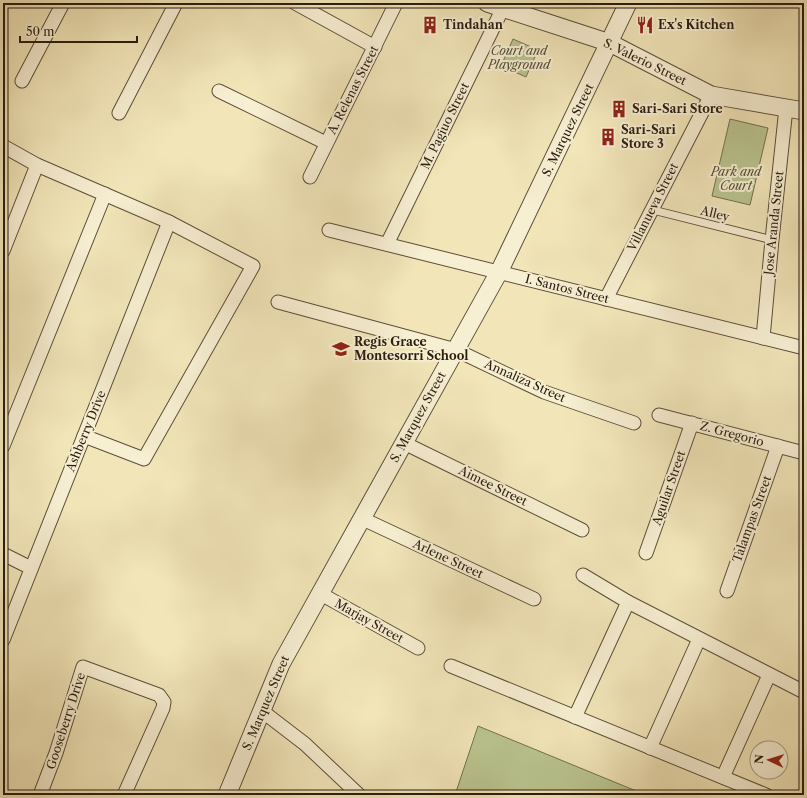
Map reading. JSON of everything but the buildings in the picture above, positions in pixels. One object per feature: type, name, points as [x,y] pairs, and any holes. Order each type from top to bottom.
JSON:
[{"type":"street","points":[[22,81],[63,3]]},
{"type":"street","points":[[120,113],[176,3]]},
{"type":"street","points":[[296,3],[375,47]]},
{"type":"street","name":"A. Relenas Street","points":[[310,177],[396,3]]},
{"type":"street","name":"S. Valerio Street","points":[[487,3],[610,43],[711,94],[804,111]]},
{"type":"street","name":"S. Marquez Street","points":[[227,795],[282,664],[499,272],[610,43],[621,10],[625,13],[628,3]]},
{"type":"street","name":"M. Pagiuo Street","points":[[387,244],[503,8]]},
{"type":"street","points":[[219,91],[326,143]]},
{"type":"street","name":"Villanueva Street","points":[[606,299],[653,210],[711,94]]},
{"type":"street","name":"Jose Aranda Street","points":[[763,338],[786,108]]},
{"type":"street","points":[[3,146],[37,165],[169,222],[253,266],[144,459],[84,436]]},
{"type":"street","points":[[3,251],[37,165]]},
{"type":"street","points":[[3,446],[105,194]]},
{"type":"street","name":"Ashberry Drive","points":[[4,632],[169,222]]},
{"type":"street","name":"I. Santos Street","points":[[329,230],[804,348]]},
{"type":"street","name":"Annaliza Street","points":[[278,302],[456,350],[544,392],[634,423]]},
{"type":"street","name":"Z. Gregorio","points":[[660,415],[804,454]]},
{"type":"street","name":"Aguilar Street","points":[[646,553],[692,423]]},
{"type":"street","name":"Aimee Street","points":[[404,443],[582,530]]},
{"type":"street","name":"Talampas Street","points":[[727,591],[778,446]]},
{"type":"street","name":"Arlene Street","points":[[363,519],[534,599]]},
{"type":"street","points":[[3,554],[31,568]]},
{"type":"street","points":[[583,575],[628,602],[804,692]]},
{"type":"street","name":"Marjay Street","points":[[321,594],[418,648]]},
{"type":"street","points":[[575,717],[628,602]]},
{"type":"street","points":[[650,748],[699,639]]},
{"type":"street","points":[[451,666],[766,795]]},
{"type":"street","name":"Gooseberry Drive","points":[[40,795],[56,753],[83,667],[159,695],[164,702],[163,708],[124,795]]},
{"type":"street","points":[[723,777],[769,675]]},
{"type":"street","points":[[262,711],[305,744],[359,795]]},
{"type":"lane","name":"Alley","points":[[653,210],[772,240]]},
{"type":"green space","name":"Court and Playground","points":[[513,39],[538,50],[526,77],[501,66]]},
{"type":"green space","name":"Park and Court","points":[[730,119],[768,128],[750,205],[712,196]]},
{"type":"green space","points":[[478,726],[646,795],[455,795]]},
{"type":"place","name":"Tindahan","points":[[430,25]]},
{"type":"place","name":"Ex's Kitchen","points":[[645,25]]},
{"type":"place","name":"Sari-Sari Store","points":[[619,109]]},
{"type":"place","name":"Sari-Sari Store 3","points":[[608,137]]},
{"type":"place","name":"Regis Grace Montesorri School","points":[[341,349]]}]
